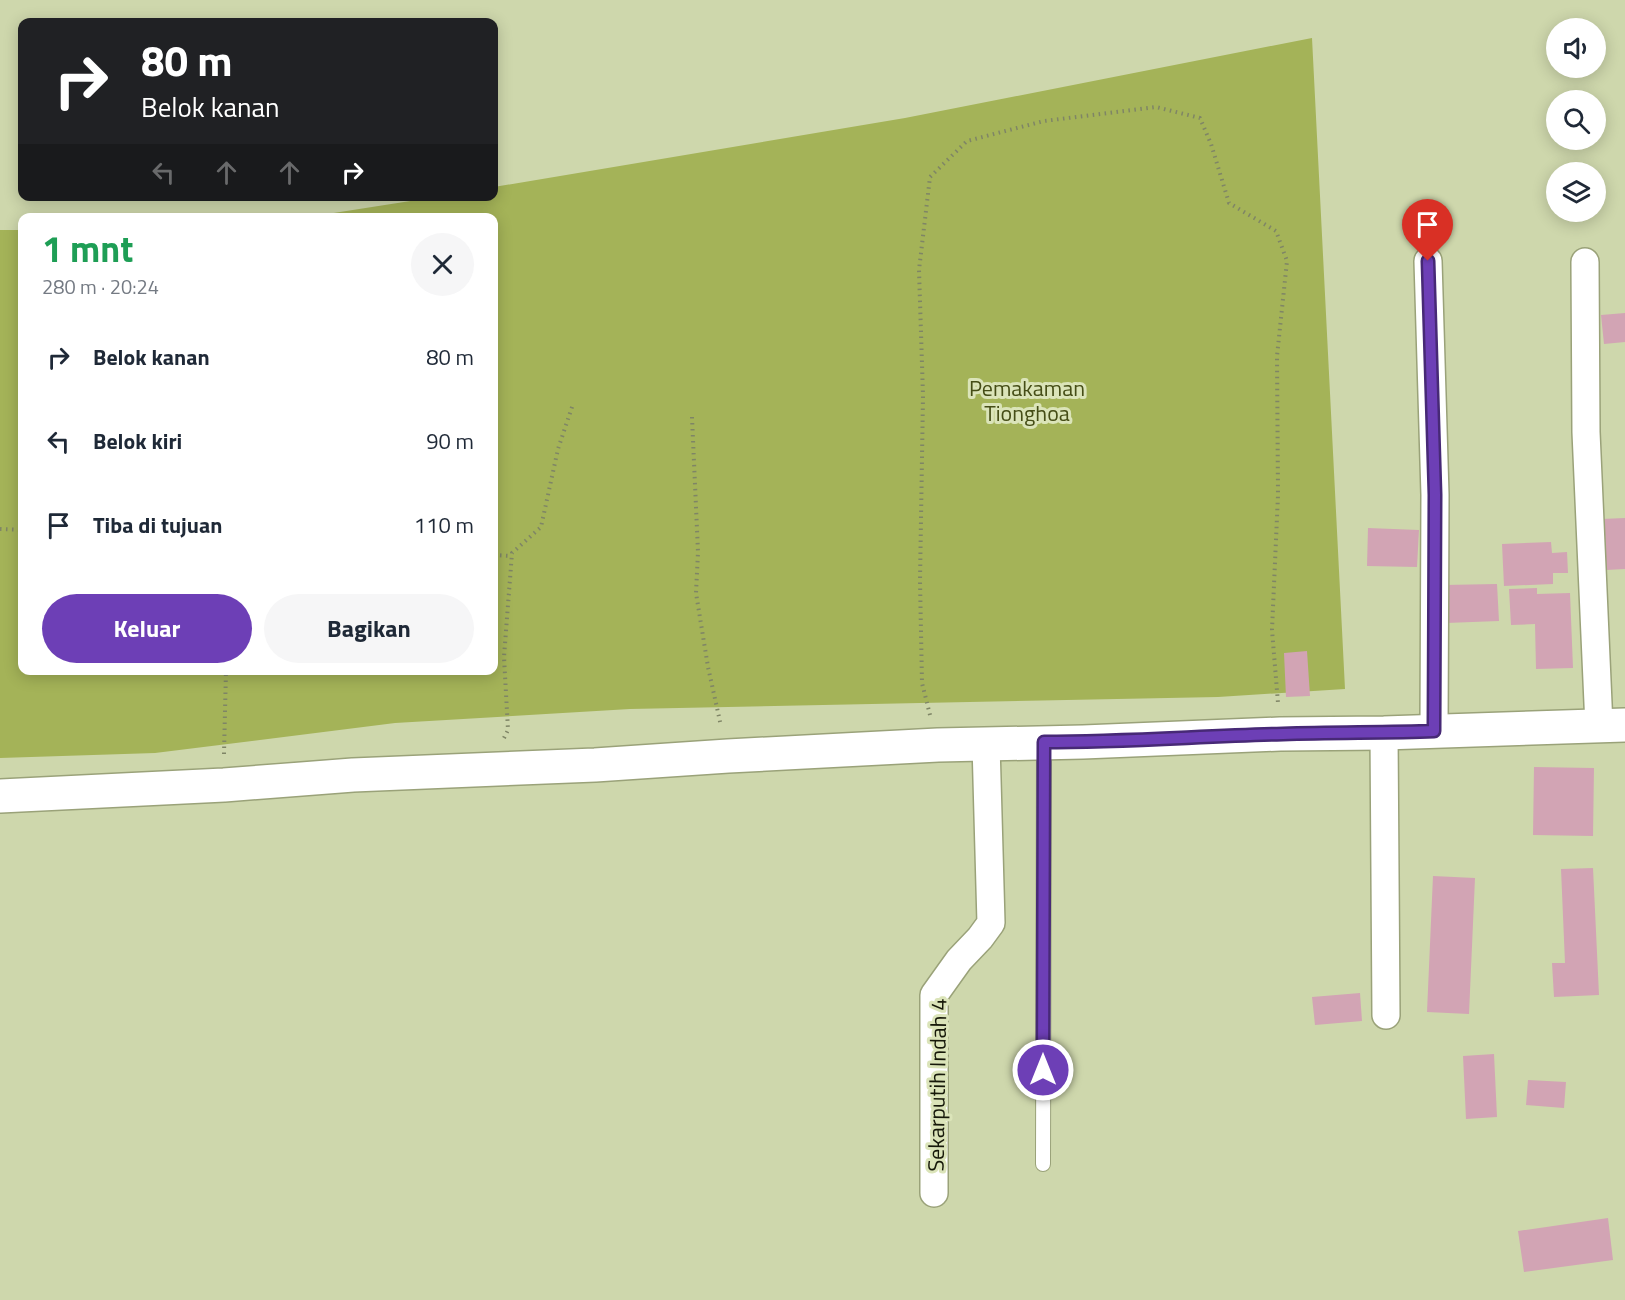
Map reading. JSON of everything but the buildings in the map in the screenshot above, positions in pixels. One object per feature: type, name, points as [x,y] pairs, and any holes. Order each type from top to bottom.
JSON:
[{"type":"street","points":[[1428,261],[1435,495],[1434,731]]},
{"type":"street","points":[[0,796],[224,785],[353,775],[595,765],[938,745],[1612,726],[1586,432],[1585,262]]},
{"type":"street","points":[[1384,733],[1386,1015]]},
{"type":"street","name":"Sekarputih Indah 4","points":[[934,1193],[934,995],[959,960],[991,923],[987,744]]},
{"type":"lane","points":[[1043,1164],[1044,742]]},
{"type":"path","points":[[938,745],[922,683],[920,592],[923,396],[919,270],[930,177],[967,141],[1044,121],[1156,107],[1200,118],[1229,203],[1276,231],[1287,261],[1277,356],[1278,495],[1272,630],[1280,734]]},
{"type":"path","points":[[491,769],[508,730],[504,657],[512,553],[541,527],[558,449],[573,404]]},
{"type":"path","points":[[692,417],[698,552],[696,593],[708,667],[728,756]]},
{"type":"path","points":[[0,529],[18,530]]},
{"type":"path","points":[[498,555],[512,556]]},
{"type":"path","points":[[224,785],[226,675]]},
{"type":"green space","name":"Pemakaman Tionghoa","points":[[1312,38],[1345,689],[1218,697],[630,709],[395,723],[155,753],[0,758],[0,230],[18,230],[18,675],[498,675],[498,213],[334,213],[410,201],[498,201],[498,186],[905,118]]},
{"type":"route","points":[[1043,1070],[1044,742],[1434,731],[1435,495],[1428,261]]}]
